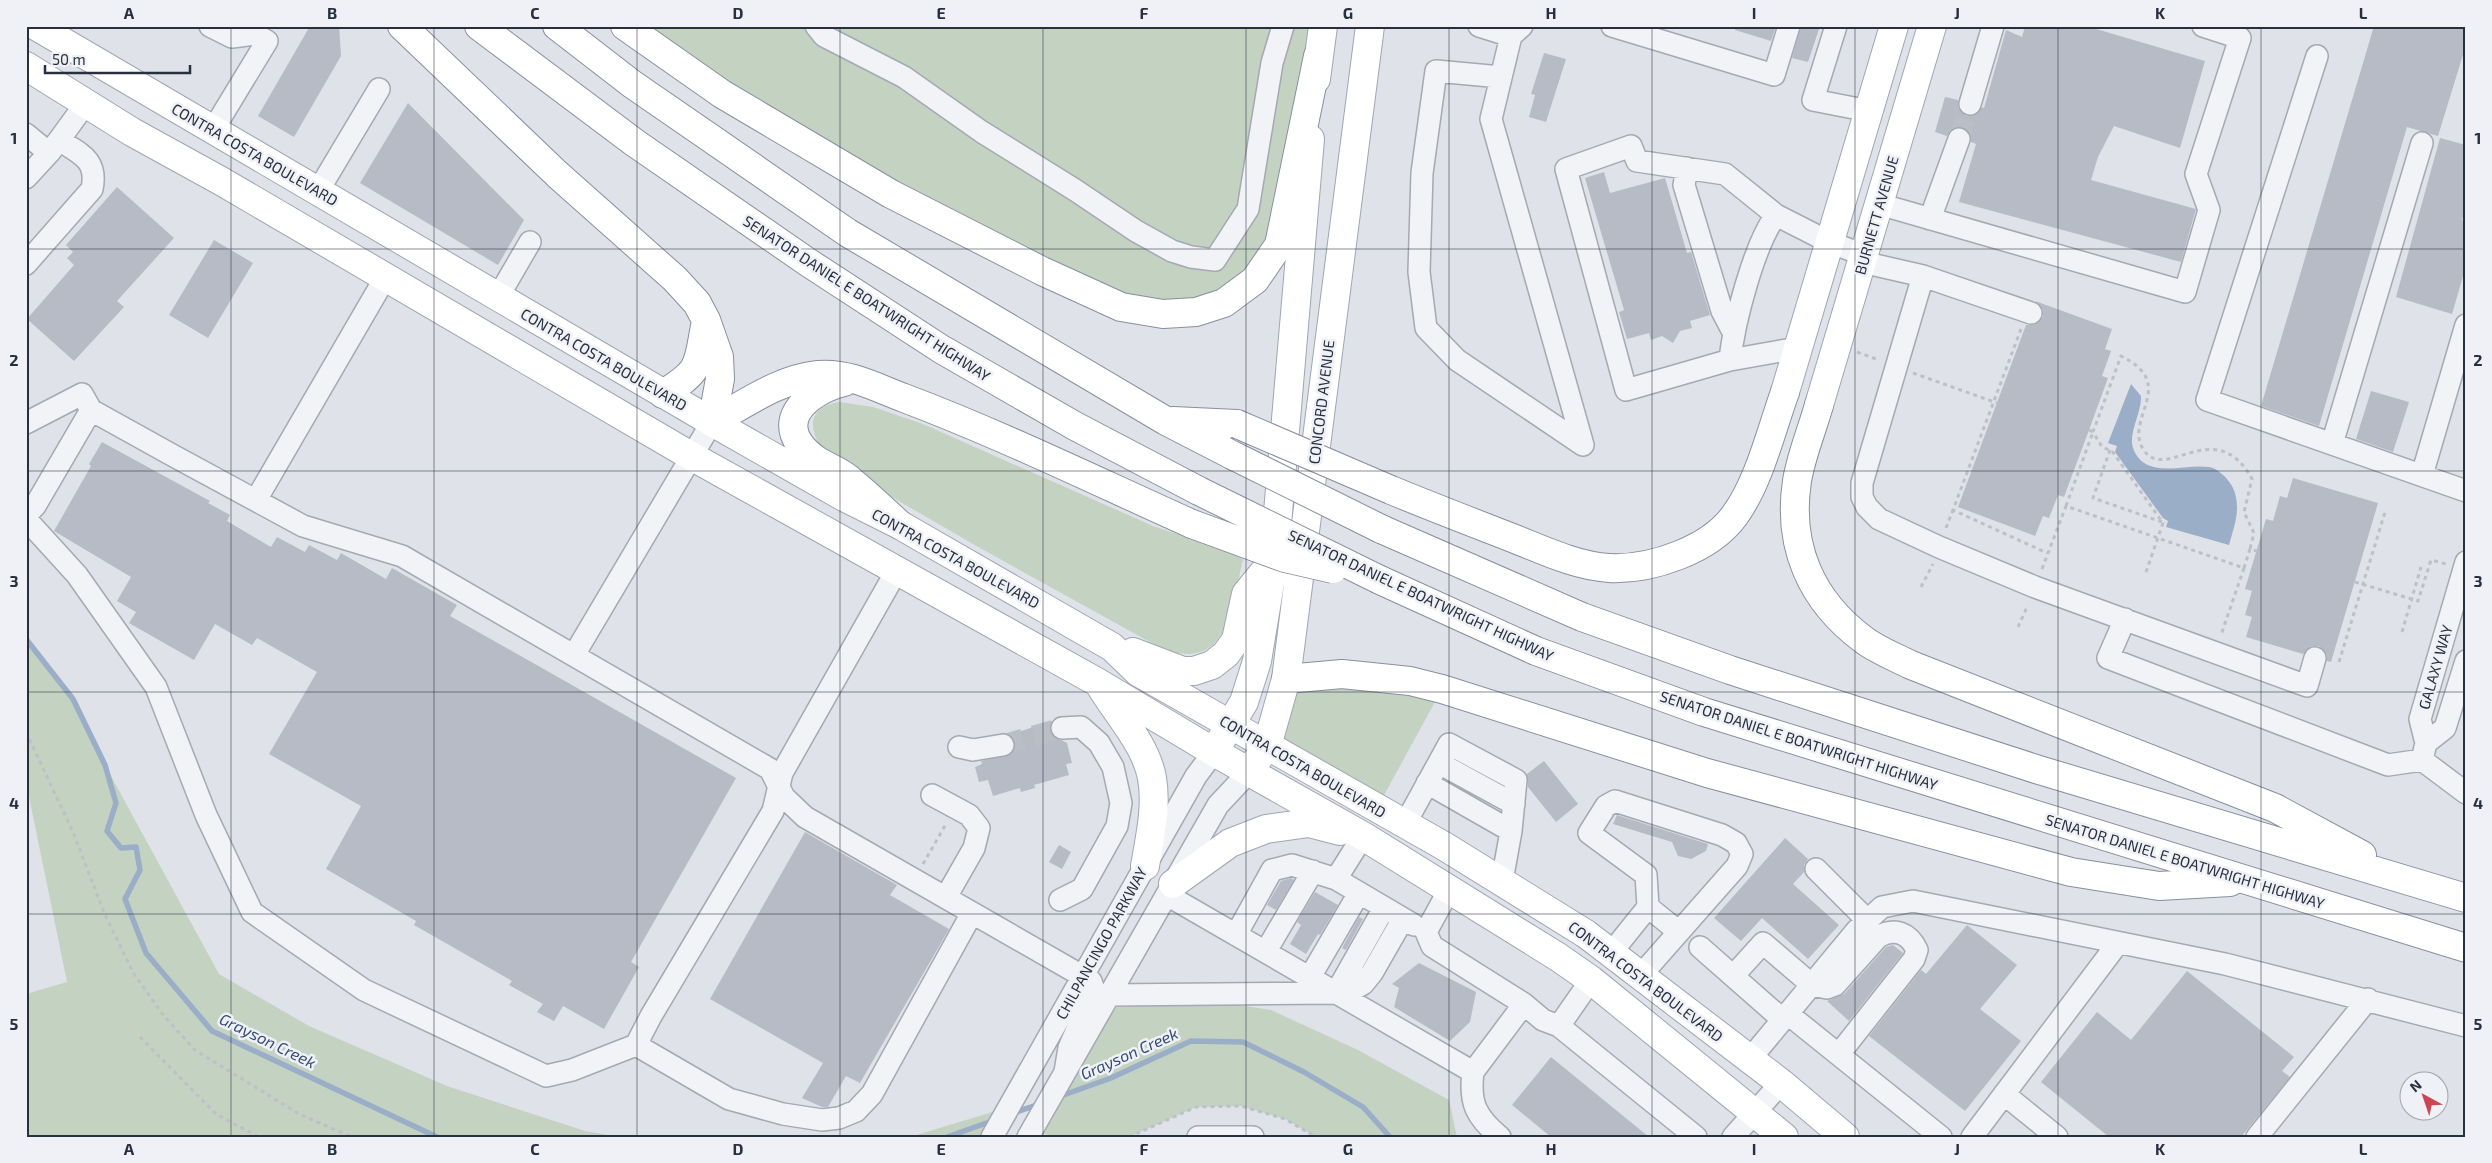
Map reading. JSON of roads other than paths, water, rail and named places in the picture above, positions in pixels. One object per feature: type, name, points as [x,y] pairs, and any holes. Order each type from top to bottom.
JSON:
[{"type":"main road","name":"CONTRA COSTA BOULEVARD","points":[[36,26],[663,394],[844,497],[900,525],[1112,646],[1138,672],[1405,824],[1502,882],[1586,934],[1611,952],[1781,1083],[1845,1137]]},
{"type":"main road","points":[[402,26],[558,175],[675,279],[697,303],[706,320],[719,357],[720,379],[712,422]]},
{"type":"main road","name":"SENATOR DANIEL E BOATWRIGHT HIGHWAY","points":[[479,26],[635,143],[809,263],[941,349],[1075,426],[1199,491],[1380,580],[1536,651],[1704,712],[2466,948]]},
{"type":"main road","points":[[557,26],[632,84],[848,233],[1166,421],[1381,529],[1582,617],[1730,670],[2040,770],[2466,898]]},
{"type":"main road","points":[[625,26],[722,94],[891,194],[1042,271],[1121,307],[1163,314],[1196,312],[1224,303],[1255,280],[1279,245],[1318,56]]},
{"type":"main road","name":"CONCORD AVENUE","points":[[1214,752],[1244,702],[1257,661],[1274,559],[1318,56],[1323,26]]},
{"type":"main road","name":"CONCORD AVENUE","points":[[1249,772],[1267,746],[1286,679],[1370,26]]},
{"type":"main road","points":[[1166,421],[1236,424],[1391,490],[1571,561],[1610,568],[1647,564],[1674,558],[1706,541],[1734,517],[1749,492],[1785,392],[1894,26]]},
{"type":"main road","name":"BURNETT AVENUE","points":[[1932,26],[1797,481],[1795,522],[1801,558],[1813,587],[1837,618],[1865,641],[1910,665],[2275,808],[2411,882]]},
{"type":"main road","name":"CONTRA COSTA BOULEVARD","points":[[26,66],[86,103],[691,456],[1097,682],[1214,752],[1363,836],[1558,956],[1634,1014],[1784,1137]]},
{"type":"main road","points":[[663,394],[684,381],[696,369],[706,320]]},
{"type":"main road","points":[[712,422],[775,387],[797,378],[836,375],[855,379],[940,411],[1192,524],[1285,558],[1380,580]]},
{"type":"main road","points":[[855,379],[826,386],[801,404],[794,421],[797,437],[815,459],[850,479],[900,525]]},
{"type":"main road","points":[[1112,646],[1147,656],[1171,668],[1183,671],[1194,671],[1212,665],[1226,654],[1236,640],[1246,594],[1274,559]]},
{"type":"main road","points":[[1286,679],[1342,674],[1410,681],[1707,773],[2071,872],[2159,886],[2246,881]]},
{"type":"main road","points":[[1097,682],[1140,748],[1152,778],[1153,817],[1145,866]]},
{"type":"main road","points":[[1170,889],[1230,843],[1266,829],[1309,823],[1363,836]]},
{"type":"main road","points":[[1634,1014],[1667,1012],[1727,1060],[1737,1062],[1750,1059]]},
{"type":"street","points":[[210,26],[232,38],[254,30],[267,41],[213,130]]},
{"type":"street","points":[[816,26],[824,36],[904,77],[982,132],[1075,190],[1136,231],[1172,251],[1191,257],[1215,260],[1248,209],[1272,63],[1283,26]]},
{"type":"street","points":[[1479,26],[1516,31],[1490,120],[1582,444],[1457,360],[1426,328],[1419,272],[1422,173],[1436,71],[1501,77]]},
{"type":"street","points":[[1612,26],[1774,75],[1789,26]]},
{"type":"street","points":[[1836,26],[1813,100],[1869,112]]},
{"type":"street","points":[[1970,104],[1993,26]]},
{"type":"street","points":[[1879,204],[2185,292],[2209,210],[2196,174],[2240,38],[2203,26]]},
{"type":"street","points":[[2317,56],[2208,400],[2466,491]]},
{"type":"street","points":[[318,191],[379,88]]},
{"type":"street","points":[[26,178],[54,146],[86,103]]},
{"type":"street","points":[[26,134],[89,161],[95,174],[92,189],[26,264]]},
{"type":"street","points":[[1930,218],[1959,139]]},
{"type":"street","points":[[2332,444],[2422,143]]},
{"type":"street","points":[[1798,348],[1730,360],[1626,390],[1566,168],[1631,146],[1637,161],[1726,174],[1776,215],[1863,258],[2031,312]]},
{"type":"street","points":[[1687,168],[1684,185],[1722,311],[1733,332]]},
{"type":"street","points":[[1730,360],[1733,332],[1765,230],[1776,215]]},
{"type":"street","points":[[498,297],[530,242]]},
{"type":"street","points":[[1923,276],[1862,483],[1862,497],[1867,507],[1879,518],[1939,547],[2035,587],[2307,686],[2315,658]]},
{"type":"street","points":[[256,500],[385,278]]},
{"type":"street","points":[[2422,475],[2466,326]]},
{"type":"street","points":[[26,423],[82,394],[91,410],[303,526],[402,556],[770,769],[784,797],[805,817],[1084,975],[1091,981],[1094,990],[1069,1048],[1065,1072]]},
{"type":"street","points":[[26,515],[35,506],[91,410]]},
{"type":"street","points":[[574,656],[712,422]]},
{"type":"street","points":[[26,519],[77,575],[156,687],[206,815],[252,912],[364,990],[546,1076],[572,1070],[636,1045],[651,1016],[773,811],[777,786],[782,773],[897,570]]},
{"type":"street","name":"GALAXY WAY","points":[[2424,751],[2420,719],[2465,566]]},
{"type":"street","points":[[2125,620],[2108,658],[2388,765],[2424,751],[2466,792]]},
{"type":"street","name":"GALAXY WAY","points":[[2424,751],[2445,728],[2466,661]]},
{"type":"street","points":[[1060,900],[1082,889],[1116,826],[1121,803],[1113,766],[1099,743],[1081,727],[1062,728]]},
{"type":"street","points":[[1405,824],[1449,744],[1516,780],[1512,831],[1502,882]]},
{"type":"street","points":[[959,747],[973,750],[1003,745]]},
{"type":"street","name":"CHILPANCINGO PARKWAY","points":[[992,1137],[1196,776],[1214,752]]},
{"type":"street","points":[[1029,1134],[1218,805],[1249,772]]},
{"type":"street","points":[[1427,783],[1512,831]]},
{"type":"street","points":[[932,795],[968,815],[980,828],[978,838],[946,898]]},
{"type":"street","points":[[1611,952],[1648,907],[1646,875],[1590,833],[1606,806],[1615,801],[1722,835],[1736,843],[1742,854],[1737,866],[1641,975]]},
{"type":"street","points":[[1336,879],[1363,836]]},
{"type":"street","points":[[1236,935],[1272,870],[1292,865],[1336,879],[1426,932],[1432,946],[1524,1004],[1543,1020],[1559,1026],[1696,1137]]},
{"type":"street","points":[[1816,869],[1867,920]]},
{"type":"street","points":[[1266,951],[1314,871]]},
{"type":"street","points":[[1170,889],[1236,935],[1472,1072]]},
{"type":"street","points":[[1426,932],[1449,890]]},
{"type":"street","points":[[1310,978],[1359,893]]},
{"type":"street","points":[[1750,1059],[1867,920],[1882,907],[1913,901],[2225,964],[2368,999],[2466,1026]]},
{"type":"street","points":[[1648,907],[1679,932]]},
{"type":"street","points":[[1336,993],[1384,908]]},
{"type":"street","points":[[636,1045],[730,1099],[782,1114],[822,1120],[839,1118],[856,1111],[877,1087],[972,913]]},
{"type":"street","points":[[1105,1002],[1336,993],[1356,988],[1363,984],[1372,973],[1403,919]]},
{"type":"street","points":[[1733,976],[1763,943],[1812,985],[1827,988],[1835,985],[1878,937],[1887,932],[1896,931],[1913,941],[1918,950],[1914,959],[1838,1054]]},
{"type":"street","points":[[1972,1137],[2118,943]]},
{"type":"street","points":[[1700,947],[1733,976],[1838,1054],[1941,1137]]},
{"type":"street","points":[[1559,1026],[1591,980]]},
{"type":"street","points":[[2257,1137],[2368,999]]},
{"type":"street","points":[[1500,1137],[1485,1125],[1475,1110],[1470,1092],[1472,1072],[1524,1004]]},
{"type":"street","points":[[1733,1137],[1781,1083]]},
{"type":"street","points":[[2004,1094],[2057,1137]]},
{"type":"street","points":[[1198,1137],[1253,1137]]},
{"type":"water","points":[[2131,384],[2141,396],[2132,436],[2133,448],[2139,458],[2147,464],[2156,467],[2209,467],[2218,471],[2232,486],[2237,501],[2237,508],[2229,545],[2166,527],[2168,521],[2163,518],[2115,452],[2117,446],[2108,443]]},
{"type":"waterway","name":"Grayson Creek","points":[[26,639],[73,699],[105,765],[116,803],[107,831],[121,848],[136,847],[140,870],[125,899],[146,953],[212,1031],[437,1137]]},
{"type":"waterway","name":"Grayson Creek","points":[[1058,1097],[1111,1078],[1191,1041],[1243,1042],[1304,1072],[1363,1107],[1390,1137]]},
{"type":"waterway","name":"Grayson Creek","points":[[1013,1113],[1040,1104]]},
{"type":"waterway","name":"Grayson Creek","points":[[947,1137],[995,1120]]},
{"type":"tunnel","points":[[1959,139],[1970,104]]},
{"type":"tunnel","points":[[1003,745],[1062,728]]}]
